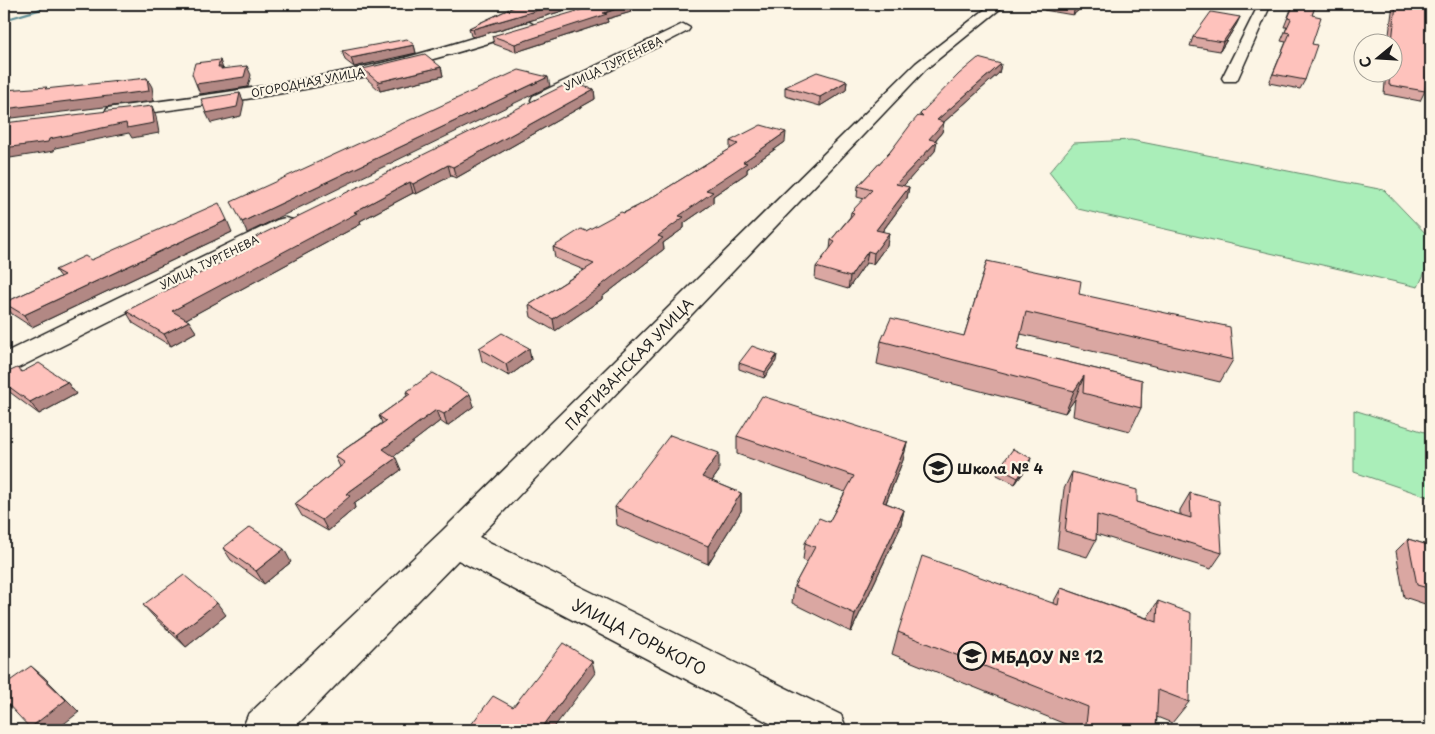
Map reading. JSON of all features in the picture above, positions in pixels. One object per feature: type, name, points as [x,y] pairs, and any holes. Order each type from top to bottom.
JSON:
[{"type":"street","name":"ПАРТИЗАНСКАЯ УЛИЦА","points":[[264,730],[454,541],[921,66],[1000,4]]},
{"type":"street","points":[[1230,78],[1266,4]]},
{"type":"street","name":"ОГОРОДНАЯ УЛИЦА","points":[[98,114],[206,101],[335,78],[390,66],[542,23]]},
{"type":"street","name":"УЛИЦА ТУРГЕНЕВА","points":[[522,108],[683,28]]},
{"type":"street","name":"УЛИЦА ТУРГЕНЕВА","points":[[4,364],[299,218]]},
{"type":"street","name":"УЛИЦА ГОРЬКОГО","points":[[454,541],[826,730]]},
{"type":"green space","points":[[1131,140],[1384,190],[1431,239],[1431,259],[1418,287],[1078,209],[1049,172],[1074,143]]},
{"type":"green space","points":[[1354,410],[1431,434],[1431,498],[1354,472]]},
{"type":"building","points":[[520,4],[559,4],[473,29],[469,28]]},
{"type":"building","points":[[601,4],[631,4],[603,13],[607,14],[515,44],[492,36]]},
{"type":"building","points":[[1058,4],[1079,4],[1075,7]]},
{"type":"building","points":[[1294,4],[1316,4],[1312,15],[1321,17],[1312,44],[1317,45],[1305,80],[1273,74],[1290,33],[1285,32],[1291,19],[1288,18]]},
{"type":"building","points":[[1396,4],[1428,4],[1427,24],[1430,25],[1425,91],[1389,85],[1389,82],[1402,82],[1402,32],[1393,32]]},
{"type":"building","points":[[1211,12],[1240,17],[1223,42],[1193,37]]},
{"type":"building","points":[[407,39],[414,45],[351,58],[342,51]]},
{"type":"building","points":[[425,54],[441,67],[378,82],[363,69]]},
{"type":"building","points":[[978,58],[1001,64],[937,120],[944,122],[929,139],[937,141],[896,184],[909,187],[876,230],[889,233],[874,253],[868,251],[850,277],[816,267],[835,242],[831,240],[854,213],[851,212],[872,190],[858,186],[890,152],[918,116],[923,117],[920,114],[959,74]]},
{"type":"building","points":[[220,60],[218,67],[221,67],[221,69],[247,66],[244,77],[196,84],[192,74],[195,63]]},
{"type":"building","points":[[519,70],[548,77],[242,222],[231,202]]},
{"type":"building","points":[[817,72],[847,81],[820,97],[785,87]]},
{"type":"building","points":[[147,78],[149,91],[4,109],[4,90],[47,87],[45,89]]},
{"type":"building","points":[[569,83],[594,89],[453,167],[448,165],[413,184],[410,182],[354,212],[357,213],[172,311],[189,321],[164,334],[126,311],[254,246],[250,240]]},
{"type":"building","points":[[240,93],[237,107],[206,113],[201,99]]},
{"type":"building","points":[[152,106],[154,123],[127,128],[126,123],[49,139],[48,142],[4,148],[4,123]]},
{"type":"building","points":[[761,125],[786,132],[743,162],[747,163],[706,190],[713,192],[679,216],[684,217],[658,236],[663,238],[599,287],[601,287],[553,319],[529,305],[594,264],[553,247],[581,229],[586,231],[621,212],[624,213],[638,206],[738,144],[730,141]]},
{"type":"building","points":[[219,203],[227,220],[24,315],[4,303],[64,275],[55,270],[85,256],[91,260]]},
{"type":"building","points":[[987,261],[1081,281],[1079,294],[1230,327],[1233,360],[1026,312],[1017,350],[1142,380],[1141,408],[1083,393],[1084,376],[1074,391],[881,341],[891,318],[964,336]]},
{"type":"building","points":[[502,333],[529,348],[506,364],[479,348]]},
{"type":"building","points":[[752,346],[777,355],[765,372],[739,363]]},
{"type":"building","points":[[39,363],[67,382],[30,402],[4,383],[4,374],[17,368],[22,372]]},
{"type":"building","points":[[433,373],[470,394],[444,414],[436,410],[383,449],[396,458],[346,494],[350,496],[322,520],[295,504],[345,463],[335,456],[386,421],[379,416],[410,394],[406,392]]},
{"type":"building","points":[[762,396],[907,442],[883,502],[904,510],[855,614],[794,586],[815,547],[805,543],[819,518],[829,522],[854,476],[737,436]]},
{"type":"building","points":[[670,435],[719,453],[702,477],[741,493],[708,546],[615,507]]},
{"type":"building","points":[[1013,449],[1031,458],[1018,478],[999,468]]},
{"type":"building","points":[[1072,472],[1137,490],[1137,502],[1191,518],[1190,493],[1219,501],[1222,553],[1097,515],[1096,540],[1065,531]]},
{"type":"building","points":[[250,527],[284,549],[256,571],[223,548]]},
{"type":"building","points":[[1408,539],[1431,546],[1431,589],[1417,585]]},
{"type":"building","points":[[922,556],[1058,605],[1061,588],[1157,622],[1158,601],[1191,613],[1189,702],[1158,690],[1156,730],[1102,730],[1086,724],[1088,707],[898,632]]},
{"type":"building","points":[[184,575],[217,603],[176,635],[143,605]]},
{"type":"building","points":[[563,643],[592,661],[544,725],[551,730],[467,730],[493,696],[513,707]]},
{"type":"building","points":[[31,666],[66,700],[30,728],[4,700],[4,685]]},
{"type":"waterway","points":[[4,20],[38,10],[49,4]]},
{"type":"place","name":"Школа № 4","points":[[938,468]]},
{"type":"place","name":"МБДОУ № 12","points":[[972,656]]}]
